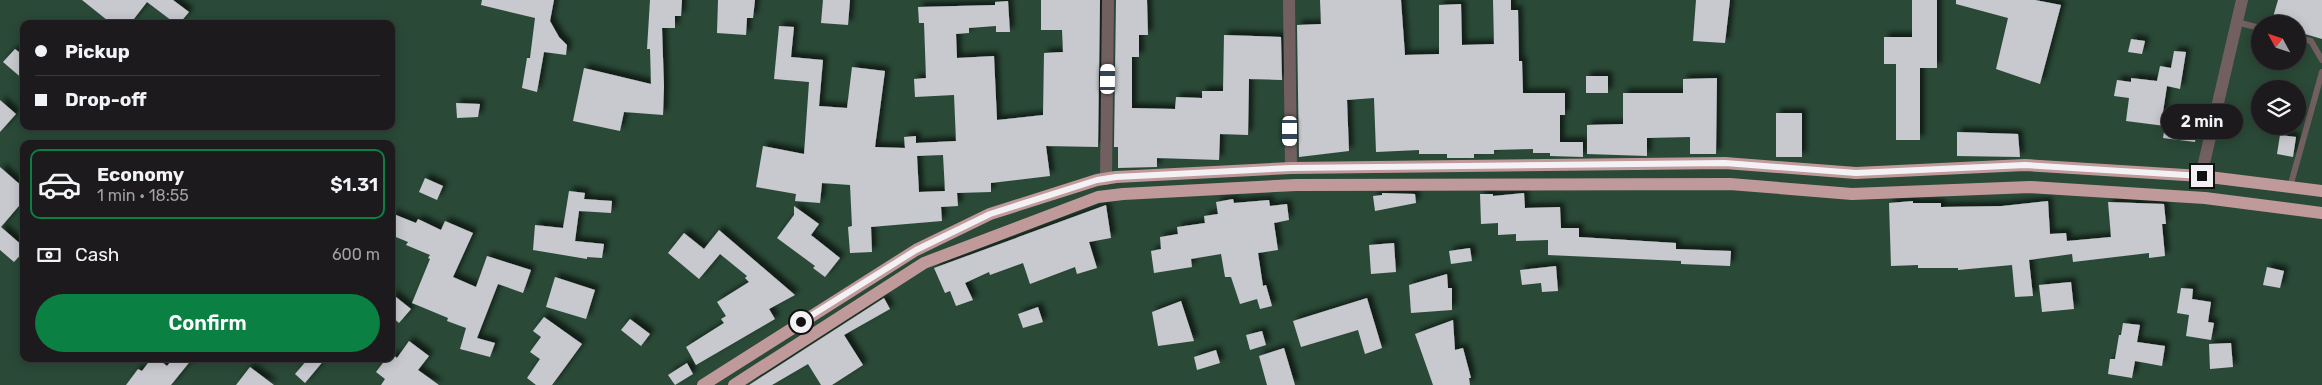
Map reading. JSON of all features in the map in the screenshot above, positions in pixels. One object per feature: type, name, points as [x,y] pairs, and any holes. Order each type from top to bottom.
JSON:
[{"type":"main road","points":[[703,385],[916,250],[990,214],[1106,178],[1291,168],[1725,163],[1856,173],[2025,165],[2202,176],[2322,191]]},
{"type":"main road","points":[[734,385],[924,263],[1098,197],[1123,194],[1296,185],[1730,184],[1852,194],[2030,187],[2205,198],[2322,213]]},
{"type":"street","points":[[1106,178],[1108,0]]},
{"type":"street","points":[[1289,0],[1291,168]]},
{"type":"street","points":[[2202,176],[2242,0]]},
{"type":"lane","points":[[2236,22],[2251,26]]},
{"type":"lane","points":[[2306,40],[2311,41],[2322,60]]},
{"type":"lane","points":[[2290,187],[2322,72]]},
{"type":"green space","points":[[0,0],[2322,0],[2322,385],[0,385]]},
{"type":"building","points":[[82,0],[173,0],[189,12],[182,20],[171,20],[147,2],[133,20],[107,20]]},
{"type":"building","points":[[482,0],[554,0],[550,21],[559,37],[567,45],[566,55],[544,52],[537,92],[522,88],[527,58],[530,58],[535,18],[481,5]]},
{"type":"building","points":[[650,0],[682,0],[681,16],[675,16],[675,28],[662,28],[663,115],[624,112],[620,131],[573,121],[584,68],[651,84],[650,49],[647,49]]},
{"type":"building","points":[[718,0],[755,0],[753,18],[747,18],[746,35],[717,33]]},
{"type":"building","points":[[823,0],[850,0],[848,25],[821,23]]},
{"type":"building","points":[[1041,0],[1100,0],[1098,147],[1046,146],[1050,176],[991,183],[991,192],[957,193],[958,206],[941,207],[942,221],[871,227],[872,252],[850,253],[848,227],[852,226],[850,185],[822,183],[820,203],[795,201],[796,194],[756,187],[763,146],[804,154],[809,82],[774,79],[779,26],[794,27],[791,57],[823,60],[819,106],[847,108],[852,67],[885,71],[875,147],[905,148],[904,137],[916,136],[916,143],[956,141],[954,95],[915,97],[914,79],[926,78],[924,23],[919,23],[918,7],[995,5],[995,2],[1008,1],[1010,32],[996,32],[996,26],[969,28],[969,33],[956,34],[957,58],[994,56],[997,120],[1043,115],[1044,53],[1063,52],[1062,30],[1041,30]],"holes":[[[943,155],[945,191],[919,192],[917,156]]]},
{"type":"building","points":[[1116,0],[1147,0],[1148,35],[1139,35],[1139,57],[1132,57],[1132,108],[1175,109],[1176,97],[1202,98],[1202,91],[1223,91],[1224,35],[1281,37],[1282,80],[1249,79],[1248,135],[1220,134],[1219,160],[1157,158],[1157,167],[1118,168],[1118,147],[1114,147]]},
{"type":"building","points":[[1320,0],[1401,0],[1405,55],[1439,54],[1439,5],[1461,4],[1462,45],[1494,44],[1493,0],[1511,0],[1511,10],[1518,10],[1519,61],[1522,61],[1523,93],[1565,93],[1565,115],[1560,115],[1560,142],[1583,142],[1583,157],[1550,156],[1550,153],[1533,153],[1533,149],[1494,150],[1494,154],[1474,154],[1474,158],[1447,158],[1447,154],[1419,154],[1419,150],[1376,152],[1374,98],[1347,100],[1349,151],[1299,157],[1297,25],[1321,24]]},
{"type":"building","points":[[1696,0],[1730,0],[1725,43],[1693,41]]},
{"type":"building","points":[[1912,0],[1937,0],[1937,68],[1920,68],[1920,140],[1896,140],[1896,64],[1884,64],[1884,37],[1912,37]]},
{"type":"building","points":[[1956,0],[2035,0],[2061,5],[2040,84],[1996,69],[2008,18],[1956,4]]},
{"type":"building","points":[[2278,0],[2322,0],[2322,39],[2306,34],[2306,15],[2274,15]]},
{"type":"building","points":[[2131,39],[2145,41],[2142,54],[2128,52]]},
{"type":"building","points":[[15,49],[20,53],[20,77],[3,62]]},
{"type":"building","points":[[2174,51],[2186,52],[2180,89],[2167,86],[2163,112],[2198,119],[2195,142],[2163,138],[2165,126],[2126,121],[2129,98],[2114,96],[2117,80],[2131,82],[2131,78],[2157,81],[2160,66],[2171,68]]},
{"type":"building","points":[[1586,76],[1608,76],[1608,93],[1586,93]]},
{"type":"building","points":[[1717,78],[1716,154],[1690,154],[1690,137],[1647,138],[1647,156],[1587,154],[1587,125],[1623,124],[1623,93],[1683,93],[1683,79]]},
{"type":"building","points":[[0,100],[16,114],[0,132]]},
{"type":"building","points":[[456,103],[480,104],[478,117],[457,118]]},
{"type":"building","points":[[1776,113],[1802,113],[1802,157],[1776,157]]},
{"type":"building","points":[[1957,132],[2018,134],[2020,157],[1957,156]]},
{"type":"building","points":[[2280,135],[2296,137],[2293,157],[2277,154]]},
{"type":"building","points":[[0,167],[20,184],[20,205],[1,227],[20,244],[20,255],[14,262],[0,250]]},
{"type":"building","points":[[425,178],[443,186],[437,200],[419,192]]},
{"type":"building","points":[[569,191],[585,193],[584,199],[612,201],[611,213],[579,211],[575,241],[604,244],[602,258],[587,257],[587,259],[533,250],[535,225],[563,228]]},
{"type":"building","points":[[1382,193],[1415,194],[1416,203],[1375,211],[1373,196],[1382,195]]},
{"type":"building","points":[[1524,193],[1525,208],[1560,207],[1561,228],[1579,228],[1579,237],[1676,243],[1676,249],[1731,251],[1730,266],[1681,264],[1681,261],[1548,255],[1548,240],[1516,241],[1516,234],[1498,235],[1498,223],[1481,224],[1480,194],[1493,194],[1493,196]]},
{"type":"building","points":[[1233,199],[1234,203],[1269,200],[1270,206],[1287,204],[1289,220],[1274,223],[1278,250],[1258,253],[1263,286],[1266,285],[1272,306],[1260,309],[1257,299],[1240,304],[1231,277],[1225,277],[1221,254],[1191,259],[1192,267],[1154,273],[1151,251],[1161,249],[1160,237],[1178,234],[1177,227],[1205,223],[1204,216],[1218,214],[1216,202]]},
{"type":"building","points":[[1913,201],[1913,203],[1941,203],[1941,207],[2002,206],[2048,201],[2050,234],[2066,233],[2067,241],[2111,237],[2108,202],[2164,204],[2166,224],[2162,224],[2165,256],[2149,258],[2149,253],[2073,262],[2072,254],[2029,260],[2033,296],[2015,297],[2012,265],[1958,270],[1958,268],[1918,268],[1918,265],[1891,266],[1889,203]]},
{"type":"building","points":[[1106,205],[1111,238],[1089,242],[1097,268],[1077,274],[1075,267],[1030,284],[1023,263],[990,275],[989,272],[965,283],[973,300],[956,306],[950,291],[945,293],[934,268]]},
{"type":"building","points":[[794,206],[819,224],[811,235],[840,258],[825,277],[813,268],[815,266],[777,238],[794,215]]},
{"type":"building","points":[[395,215],[416,223],[418,219],[441,230],[445,221],[473,233],[453,277],[476,287],[487,256],[531,270],[523,293],[498,284],[477,338],[495,343],[490,357],[460,349],[466,328],[447,321],[448,318],[412,303],[430,255],[406,245],[408,242],[395,237]]},
{"type":"building","points":[[719,230],[795,295],[769,309],[775,319],[696,365],[686,347],[724,323],[721,319],[726,316],[717,302],[749,282],[745,278],[747,276],[720,254],[699,279],[668,253],[684,233],[704,249]]},
{"type":"building","points":[[1394,243],[1396,272],[1371,274],[1369,245]]},
{"type":"building","points":[[1470,248],[1472,261],[1451,264],[1449,251]]},
{"type":"building","points":[[1556,266],[1558,291],[1542,292],[1541,283],[1522,285],[1520,270]]},
{"type":"building","points":[[2267,267],[2284,271],[2280,288],[2263,285]]},
{"type":"building","points":[[1447,274],[1448,288],[1452,288],[1452,310],[1411,313],[1409,285]]},
{"type":"building","points":[[555,277],[595,290],[586,319],[546,307]]},
{"type":"building","points":[[2071,282],[2074,309],[2042,312],[2039,285]]},
{"type":"building","points":[[2181,288],[2193,289],[2192,299],[2211,302],[2208,322],[2214,323],[2211,340],[2186,336],[2189,315],[2177,313]]},
{"type":"building","points":[[395,296],[411,309],[399,323],[395,320]]},
{"type":"building","points":[[884,298],[890,309],[844,335],[863,365],[832,385],[821,385],[808,364],[772,385],[749,385]]},
{"type":"building","points":[[1367,298],[1382,348],[1365,354],[1358,330],[1301,347],[1293,321]]},
{"type":"building","points":[[1181,301],[1194,341],[1158,346],[1152,312]]},
{"type":"building","points":[[1038,307],[1043,322],[1023,328],[1018,314]]},
{"type":"building","points":[[544,317],[582,344],[552,385],[536,385],[527,378],[540,359],[530,352],[541,337],[533,331]]},
{"type":"building","points":[[630,319],[650,334],[641,346],[621,330]]},
{"type":"building","points":[[1453,320],[1455,350],[1463,348],[1471,378],[1469,378],[1470,385],[1433,385],[1415,334]]},
{"type":"building","points":[[2123,323],[2140,325],[2137,342],[2165,346],[2162,366],[2135,361],[2132,378],[2108,374],[2110,359],[2115,359]]},
{"type":"building","points":[[1262,331],[1266,345],[1250,350],[1246,335]]},
{"type":"building","points":[[409,341],[429,356],[418,370],[439,385],[381,385],[385,379],[376,372],[384,362],[395,362],[395,356],[397,358]]},
{"type":"building","points":[[2231,343],[2233,367],[2210,369],[2209,344]]},
{"type":"building","points":[[1284,348],[1295,385],[1267,385],[1259,356]]},
{"type":"building","points":[[1216,350],[1220,363],[1197,370],[1194,357]]},
{"type":"building","points":[[149,362],[162,362],[167,366],[170,362],[190,362],[171,385],[126,385],[138,369],[142,371]]},
{"type":"building","points":[[305,362],[322,362],[305,383],[295,374]]},
{"type":"building","points":[[687,363],[693,374],[675,385],[668,375]]},
{"type":"building","points":[[250,367],[274,385],[236,385]]},
{"type":"route","points":[[801,322],[916,250],[990,214],[1097,180],[1116,177],[1291,168],[1725,163],[1856,173],[2025,165],[2202,176]]}]
